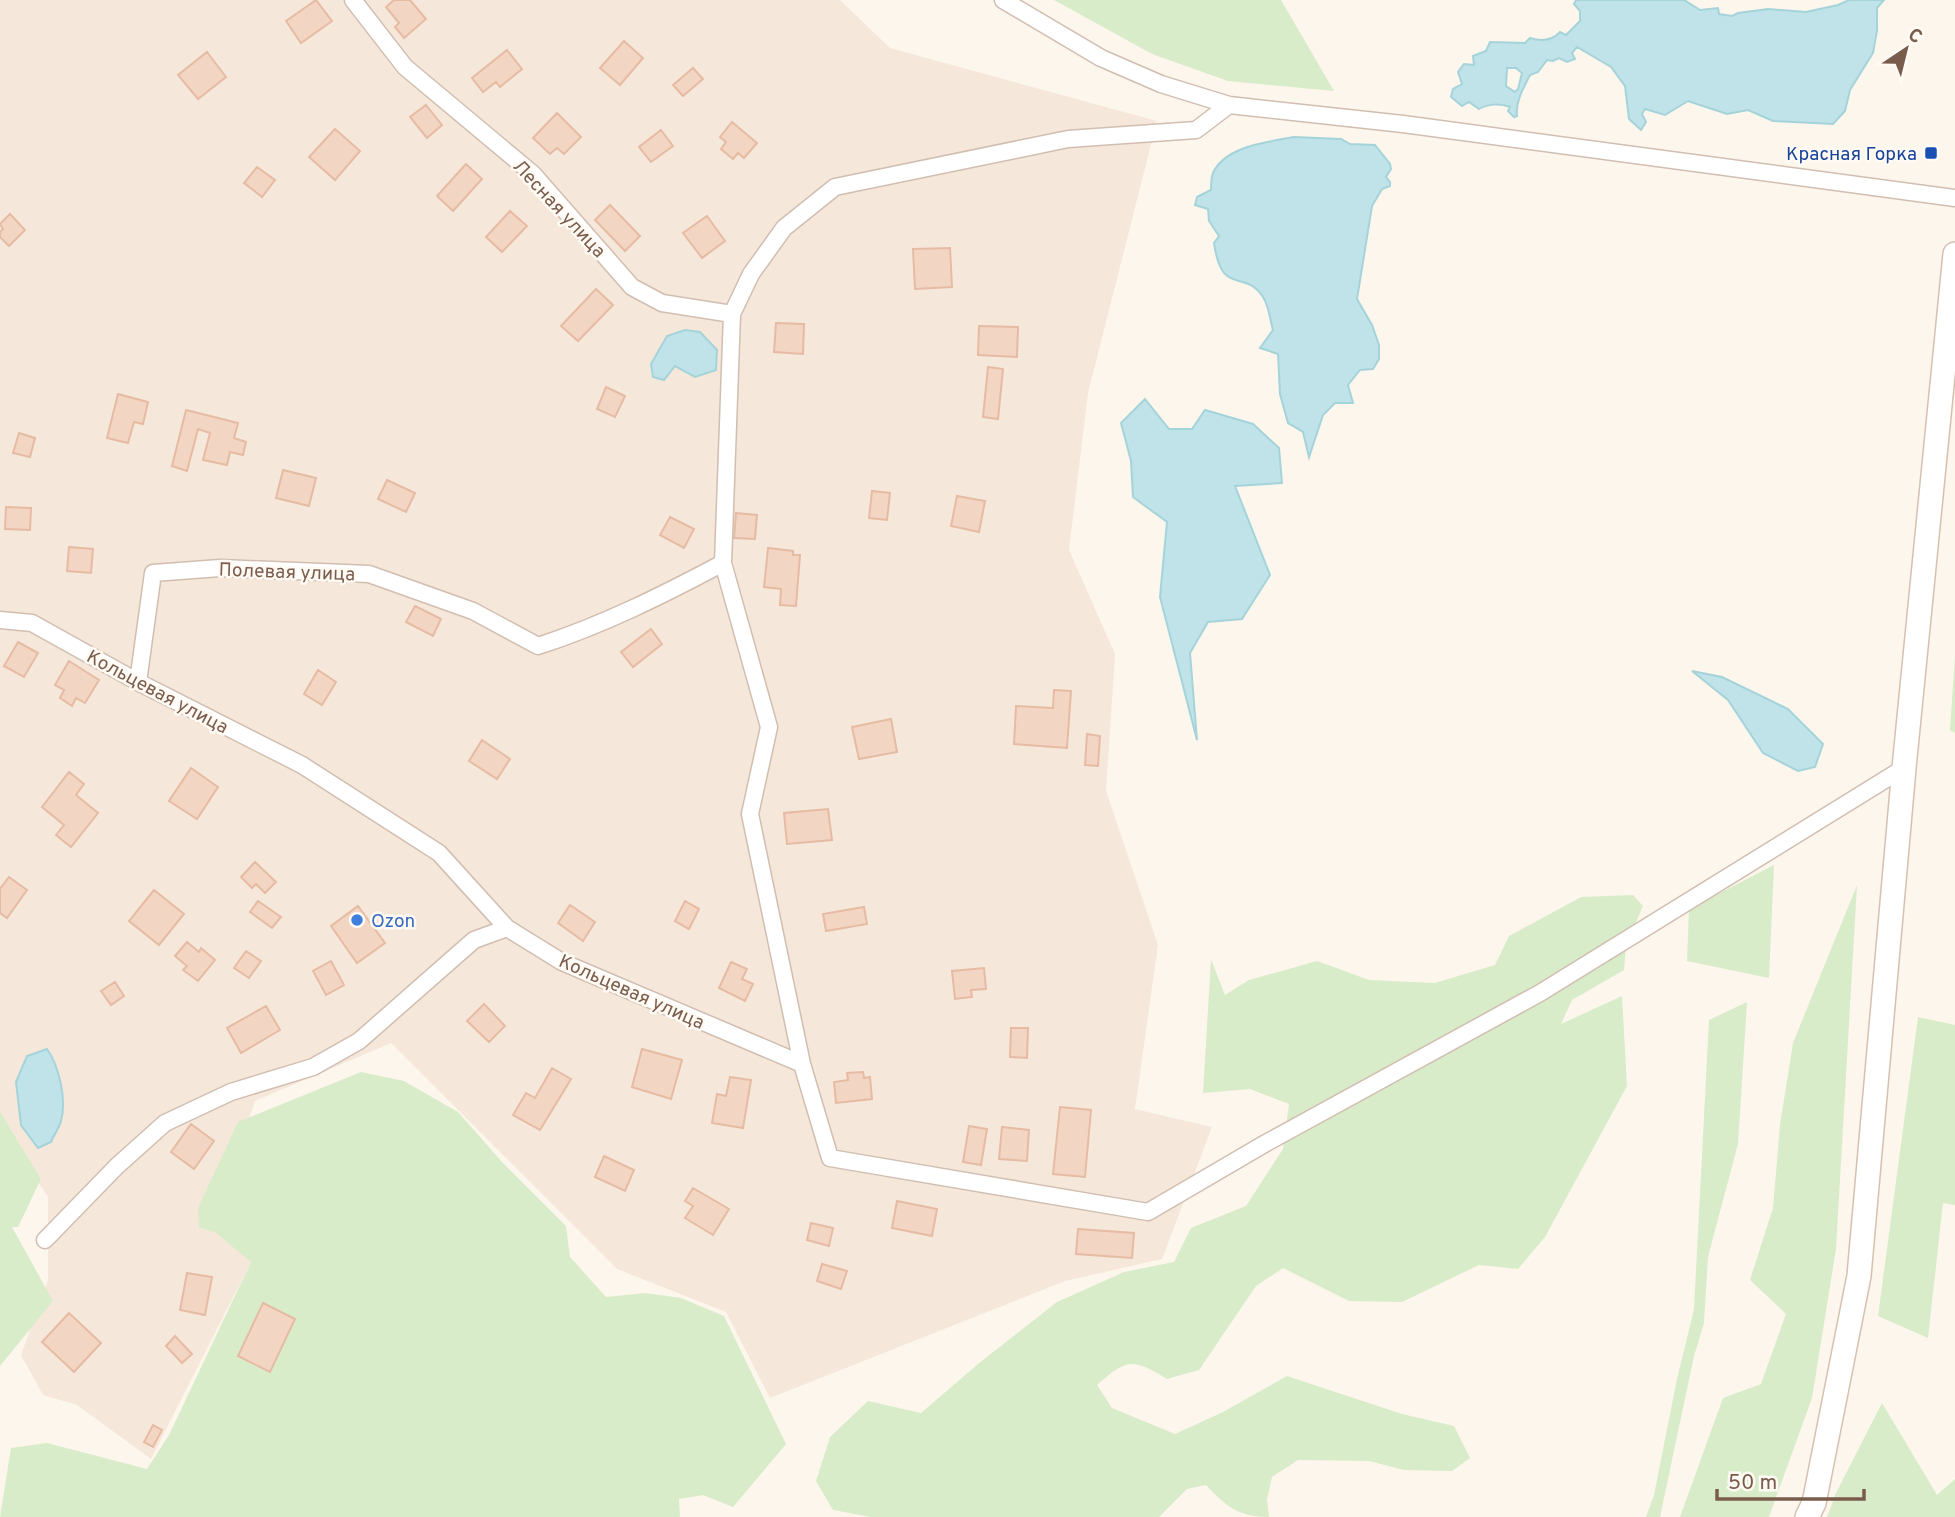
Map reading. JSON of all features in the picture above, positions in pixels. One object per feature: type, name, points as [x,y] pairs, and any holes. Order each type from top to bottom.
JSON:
[{"type":"main road","points":[[1807,1517],[1814,1503],[1859,1276],[1904,768],[1955,254]]},
{"type":"street","name":"Лесная улица","points":[[352,0],[405,67],[533,174],[632,287],[662,303],[732,314]]},
{"type":"street","points":[[1003,0],[1101,58],[1161,85],[1229,104],[1403,124],[1955,198]]},
{"type":"street","points":[[1229,104],[1196,130],[1068,139],[835,187],[784,228],[751,274],[732,314],[723,563],[769,727],[750,814],[802,1064],[830,1158],[1148,1212],[1266,1143],[1540,993],[1904,768]]},
{"type":"street","name":"Полевая улица","points":[[138,682],[153,573],[219,568],[369,574],[473,611],[538,646],[578,633],[654,600],[723,563]]},
{"type":"street","name":"Кольцевая улица","points":[[0,620],[32,623],[138,682],[302,765],[439,853],[507,928],[562,962],[802,1064]]},
{"type":"street","points":[[45,1240],[117,1166],[165,1123],[231,1092],[325,1061],[359,1041],[474,940],[507,928]]},
{"type":"shaded area","points":[[0,0],[840,0],[890,48],[1157,121],[1088,393],[1069,550],[1115,654],[1106,791],[1158,945],[1135,1109],[1212,1127],[1162,1259],[1065,1281],[770,1398],[726,1312],[617,1269],[391,1043],[255,1101],[224,1190],[251,1262],[151,1459],[77,1405],[43,1395],[21,1355],[48,1280],[48,1197],[0,1123]]},
{"type":"green space","points":[[1054,0],[1281,0],[1334,91],[1228,81],[1152,54]]},
{"type":"green space","points":[[1955,655],[1955,733],[1950,730]]},
{"type":"green space","points":[[1774,865],[1769,978],[1687,961],[1689,909]]},
{"type":"green space","points":[[1857,885],[1836,1249],[1812,1398],[1769,1517],[1680,1517],[1723,1398],[1761,1384],[1786,1314],[1750,1280],[1773,1208],[1780,1125],[1793,1043]]},
{"type":"green space","points":[[1633,895],[1643,906],[1626,945],[1624,970],[1572,1000],[1561,1024],[1622,996],[1627,1086],[1545,1237],[1518,1269],[1479,1265],[1402,1302],[1349,1301],[1283,1268],[1256,1286],[1199,1370],[1167,1379],[1146,1367],[1130,1364],[1116,1370],[1097,1385],[1112,1408],[1175,1434],[1223,1412],[1287,1376],[1402,1414],[1454,1426],[1470,1458],[1452,1471],[1404,1470],[1369,1461],[1298,1460],[1272,1477],[1267,1499],[1269,1517],[1249,1515],[1233,1509],[1206,1485],[1187,1489],[1159,1517],[871,1517],[833,1510],[816,1481],[830,1437],[868,1401],[921,1413],[1057,1302],[1124,1272],[1174,1262],[1191,1228],[1246,1206],[1283,1149],[1289,1104],[1250,1089],[1203,1093],[1211,959],[1225,995],[1249,980],[1317,961],[1369,980],[1435,983],[1495,965],[1509,936],[1581,897]]},
{"type":"green space","points":[[1747,1002],[1738,1144],[1708,1257],[1704,1323],[1694,1356],[1660,1517],[1646,1517],[1654,1495],[1694,1309],[1709,1020]]},
{"type":"green space","points":[[1918,1017],[1955,1025],[1955,1205],[1943,1203],[1928,1338],[1878,1316]]},
{"type":"green space","points":[[361,1072],[404,1081],[458,1112],[502,1162],[566,1226],[570,1257],[606,1297],[645,1293],[681,1298],[724,1316],[786,1444],[733,1507],[703,1495],[679,1499],[680,1517],[0,1517],[11,1448],[47,1443],[147,1469],[169,1435],[251,1262],[216,1233],[199,1227],[198,1208],[238,1122]]},
{"type":"green space","points":[[0,1112],[41,1179],[18,1227],[12,1227],[53,1301],[0,1366]]},
{"type":"green space","points":[[1882,1403],[1937,1495],[1955,1479],[1955,1517],[1827,1517],[1836,1493]]},
{"type":"water","points":[[1576,0],[1684,0],[1700,10],[1718,8],[1719,14],[1732,16],[1768,9],[1806,12],[1849,0],[1884,0],[1877,8],[1873,53],[1850,90],[1845,111],[1833,124],[1773,121],[1748,110],[1727,114],[1688,101],[1665,115],[1645,109],[1642,114],[1646,122],[1641,130],[1629,119],[1625,86],[1611,67],[1577,47],[1572,53],[1575,59],[1567,62],[1559,58],[1547,60],[1538,72],[1530,75],[1519,100],[1517,116],[1514,117],[1508,111],[1510,107],[1494,105],[1479,109],[1469,102],[1462,106],[1451,97],[1453,89],[1462,84],[1458,72],[1464,64],[1474,65],[1473,56],[1486,51],[1490,42],[1525,43],[1530,38],[1546,40],[1560,32],[1566,35],[1580,21],[1580,11],[1574,4]],"holes":[[[1507,68],[1516,68],[1522,73],[1515,92],[1506,86]]]},
{"type":"water","points":[[1294,137],[1341,139],[1350,144],[1375,145],[1391,169],[1386,177],[1390,186],[1382,189],[1372,206],[1357,299],[1372,325],[1379,345],[1379,359],[1373,369],[1360,370],[1348,385],[1353,403],[1335,403],[1323,415],[1309,457],[1303,432],[1288,423],[1280,394],[1278,354],[1260,348],[1273,330],[1265,301],[1256,289],[1228,277],[1222,271],[1214,243],[1219,236],[1209,221],[1208,209],[1195,205],[1197,197],[1211,190],[1213,173],[1227,157],[1260,143]]},
{"type":"water","points":[[685,330],[700,332],[717,350],[716,370],[695,377],[675,366],[664,380],[653,377],[651,364],[667,336]]},
{"type":"water","points":[[1145,399],[1169,429],[1192,429],[1205,410],[1253,424],[1279,448],[1282,483],[1235,486],[1270,575],[1242,619],[1208,622],[1190,653],[1197,740],[1160,597],[1167,522],[1133,497],[1131,461],[1121,423]]},
{"type":"water","points":[[1692,671],[1722,677],[1788,709],[1823,744],[1815,767],[1798,771],[1763,753],[1728,700]]},
{"type":"water","points":[[47,1049],[61,1084],[63,1113],[51,1142],[38,1148],[21,1125],[16,1082],[27,1056]]},
{"type":"building","points":[[316,0],[332,21],[301,43],[286,21]]},
{"type":"building","points":[[394,0],[410,0],[426,19],[404,38],[395,27],[399,23],[386,7]]},
{"type":"building","points":[[624,41],[643,58],[620,85],[600,68]]},
{"type":"building","points":[[507,50],[522,69],[500,87],[496,82],[483,92],[472,78]]},
{"type":"building","points":[[207,52],[226,77],[198,99],[178,75]]},
{"type":"building","points":[[693,68],[703,79],[683,96],[673,85]]},
{"type":"building","points":[[426,105],[442,125],[427,138],[410,117]]},
{"type":"building","points":[[557,113],[581,137],[564,154],[557,148],[550,154],[533,138]]},
{"type":"building","points":[[732,122],[757,143],[744,158],[738,153],[733,159],[721,149],[726,142],[720,137]]},
{"type":"building","points":[[335,129],[360,151],[335,180],[309,157]]},
{"type":"building","points":[[661,130],[673,146],[651,162],[639,147]]},
{"type":"building","points":[[466,164],[482,179],[453,211],[437,196]]},
{"type":"building","points":[[257,167],[275,180],[262,197],[244,183]]},
{"type":"building","points":[[610,205],[640,236],[625,251],[595,220]]},
{"type":"building","points":[[510,211],[527,226],[502,252],[486,237]]},
{"type":"building","points":[[10,214],[25,230],[9,246],[0,237],[3,229],[0,224]]},
{"type":"building","points":[[707,216],[725,241],[702,258],[683,233]]},
{"type":"building","points":[[950,248],[952,287],[915,289],[913,249]]},
{"type":"building","points":[[596,289],[613,305],[578,341],[561,326]]},
{"type":"building","points":[[776,323],[804,324],[803,354],[774,352]]},
{"type":"building","points":[[979,326],[1018,327],[1017,357],[978,355]]},
{"type":"building","points":[[988,367],[1003,369],[998,419],[983,417]]},
{"type":"building","points":[[606,387],[625,396],[615,417],[597,409]]},
{"type":"building","points":[[118,394],[148,402],[143,424],[134,422],[128,443],[107,438]]},
{"type":"building","points":[[186,410],[238,423],[234,438],[246,442],[243,455],[230,452],[227,465],[203,460],[210,433],[198,429],[187,471],[172,466]]},
{"type":"building","points":[[19,433],[35,438],[30,457],[13,453]]},
{"type":"building","points":[[283,470],[316,478],[309,506],[276,498]]},
{"type":"building","points":[[387,480],[415,493],[406,512],[378,499]]},
{"type":"building","points":[[872,491],[890,493],[887,520],[869,518]]},
{"type":"building","points":[[957,496],[985,501],[979,532],[951,526]]},
{"type":"building","points":[[6,507],[31,508],[30,530],[5,529]]},
{"type":"building","points":[[736,513],[757,515],[755,539],[734,538]]},
{"type":"building","points":[[670,517],[694,529],[684,548],[660,535]]},
{"type":"building","points":[[69,547],[93,549],[91,573],[67,571]]},
{"type":"building","points":[[768,548],[793,551],[793,555],[800,555],[796,606],[780,605],[781,589],[764,587]]},
{"type":"building","points":[[415,606],[441,619],[433,636],[406,622]]},
{"type":"building","points":[[651,629],[662,644],[633,667],[621,652]]},
{"type":"building","points":[[18,642],[38,653],[24,677],[4,666]]},
{"type":"building","points":[[69,661],[99,680],[85,703],[76,698],[72,706],[60,698],[64,690],[55,685]]},
{"type":"building","points":[[318,670],[336,682],[322,705],[304,694]]},
{"type":"building","points":[[1054,690],[1071,691],[1067,748],[1014,744],[1016,706],[1053,708]]},
{"type":"building","points":[[891,719],[897,752],[859,759],[852,727]]},
{"type":"building","points":[[1087,734],[1100,736],[1098,766],[1085,765]]},
{"type":"building","points":[[482,740],[510,759],[497,779],[469,761]]},
{"type":"building","points":[[191,768],[218,787],[197,819],[169,801]]},
{"type":"building","points":[[69,772],[84,784],[76,795],[98,813],[71,847],[56,835],[64,825],[42,807]]},
{"type":"building","points":[[828,809],[832,840],[787,844],[784,813]]},
{"type":"building","points":[[255,862],[276,882],[265,893],[256,884],[252,888],[241,877]]},
{"type":"building","points":[[9,877],[27,890],[7,918],[0,913],[0,889]]},
{"type":"building","points":[[154,890],[184,914],[159,945],[129,921]]},
{"type":"building","points":[[258,901],[281,917],[272,928],[250,912]]},
{"type":"building","points":[[685,901],[699,909],[689,929],[675,921]]},
{"type":"building","points":[[570,905],[595,922],[583,941],[558,923]]},
{"type":"building","points":[[358,906],[385,943],[357,963],[331,926]]},
{"type":"building","points":[[864,907],[867,924],[826,931],[823,914]]},
{"type":"building","points":[[187,942],[199,952],[201,948],[215,960],[198,981],[183,970],[187,966],[175,956]]},
{"type":"building","points":[[246,951],[261,961],[249,978],[234,968]]},
{"type":"building","points":[[331,961],[344,985],[326,995],[313,971]]},
{"type":"building","points":[[731,962],[747,969],[742,979],[753,984],[745,1001],[719,988]]},
{"type":"building","points":[[984,968],[986,989],[971,990],[972,997],[955,999],[952,971]]},
{"type":"building","points":[[115,982],[124,996],[111,1005],[101,991]]},
{"type":"building","points":[[484,1004],[505,1026],[489,1042],[467,1021]]},
{"type":"building","points":[[266,1006],[280,1030],[241,1053],[227,1028]]},
{"type":"building","points":[[1011,1028],[1028,1028],[1027,1058],[1010,1057]]},
{"type":"building","points":[[642,1049],[682,1060],[671,1099],[632,1087]]},
{"type":"building","points":[[552,1068],[571,1079],[540,1130],[513,1115],[526,1093],[535,1098]]},
{"type":"building","points":[[863,1072],[864,1078],[870,1077],[872,1099],[836,1103],[834,1082],[848,1080],[847,1073]]},
{"type":"building","points":[[730,1077],[751,1080],[743,1128],[712,1123],[717,1094],[726,1096]]},
{"type":"building","points":[[1060,1107],[1091,1110],[1085,1177],[1053,1174]]},
{"type":"building","points":[[191,1124],[214,1141],[194,1169],[171,1152]]},
{"type":"building","points":[[969,1126],[987,1129],[981,1165],[963,1162]]},
{"type":"building","points":[[1002,1127],[1029,1130],[1027,1161],[999,1159]]},
{"type":"building","points":[[604,1156],[634,1170],[625,1191],[595,1177]]},
{"type":"building","points":[[693,1188],[729,1209],[713,1235],[685,1218],[693,1206],[685,1201]]},
{"type":"building","points":[[897,1201],[937,1209],[932,1236],[892,1228]]},
{"type":"building","points":[[811,1223],[833,1228],[829,1246],[807,1240]]},
{"type":"building","points":[[1078,1229],[1134,1233],[1132,1258],[1076,1254]]},
{"type":"building","points":[[822,1264],[847,1271],[841,1289],[817,1281]]},
{"type":"building","points":[[187,1273],[212,1277],[205,1315],[180,1310]]},
{"type":"building","points":[[263,1303],[295,1319],[270,1372],[238,1356]]},
{"type":"building","points":[[69,1313],[101,1343],[74,1372],[42,1342]]},
{"type":"building","points":[[175,1336],[192,1354],[182,1363],[166,1346]]},
{"type":"building","points":[[153,1425],[162,1430],[153,1447],[144,1442]]},
{"type":"place","name":"Красная Горка","points":[[1931,153]]},
{"type":"place","name":"Ozon","points":[[357,920]]}]
